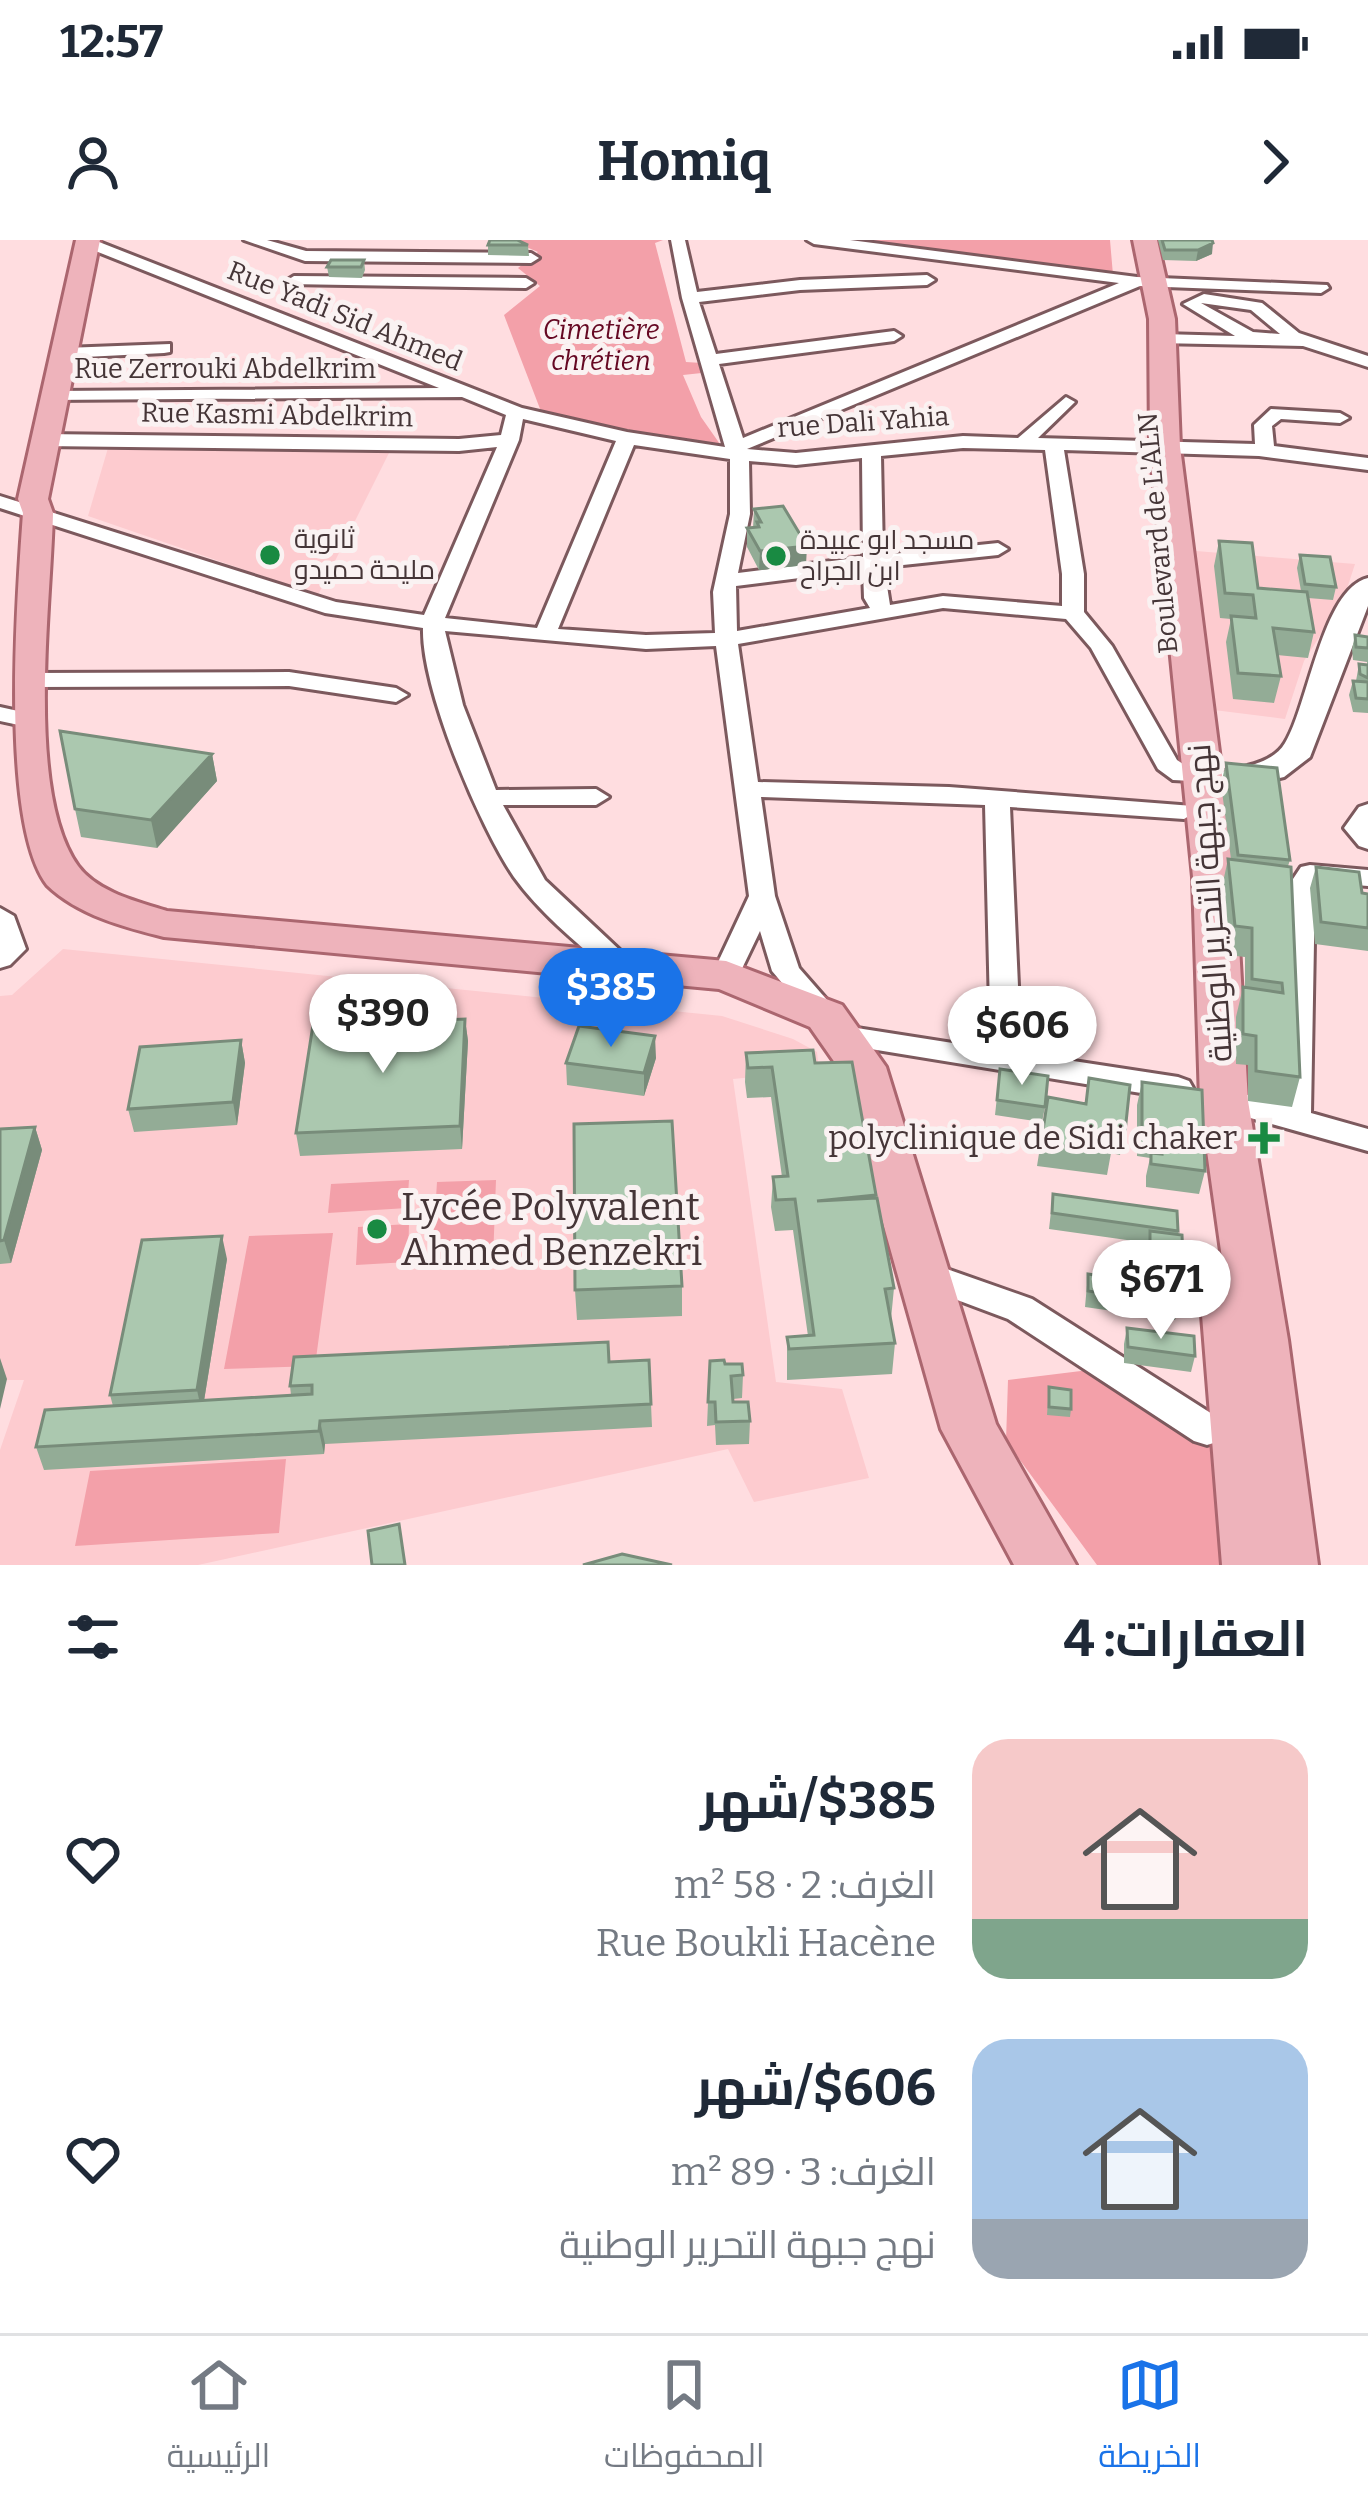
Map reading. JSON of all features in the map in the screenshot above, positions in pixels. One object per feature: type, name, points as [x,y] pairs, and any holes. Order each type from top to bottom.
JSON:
[{"type":"main road","name":"Boulevard de L'ALN","points":[[1128,240],[1155,278],[1145,349],[1155,448]]},
{"type":"main road","points":[[88,242],[33,499],[19,508],[18,693],[27,771],[38,822],[62,876],[106,906],[164,924],[726,975],[835,1026],[863,1067],[969,1429],[1046,1565]]},
{"type":"main road","name":"نهج جبهة التحرير الوطنية","points":[[1155,278],[1162,339],[1155,448],[1190,775],[1252,1565]]},
{"type":"main road","points":[[1190,775],[1247,779],[1271,770],[1299,750],[1329,661],[1354,603],[1368,586]]},
{"type":"main road","name":"نهج جبهة التحرير الوطنية","points":[[1190,775],[1245,880],[1216,1097],[1261,1340],[1288,1565]]},
{"type":"street","points":[[251,240],[308,248],[448,248],[531,258]]},
{"type":"street","points":[[678,240],[737,452],[740,514],[728,581],[727,639],[762,896],[786,971],[835,1026],[1216,1097],[1366,1137]]},
{"type":"street","points":[[814,240],[1077,277],[1321,288]]},
{"type":"street","name":"Rue Yadi Sid Ahmed","points":[[88,242],[516,412]]},
{"type":"street","points":[[274,304],[294,281],[308,248]]},
{"type":"street","points":[[438,307],[448,281],[448,248]]},
{"type":"street","points":[[1155,278],[1249,338],[1304,341],[1368,362]]},
{"type":"street","points":[[737,452],[1155,278],[1256,306],[1304,341]]},
{"type":"street","points":[[691,298],[800,285],[927,280]]},
{"type":"street","points":[[294,281],[526,283]]},
{"type":"street","points":[[712,360],[894,336]]},
{"type":"street","points":[[1162,339],[1241,341]]},
{"type":"street","points":[[65,352],[164,348]]},
{"type":"street","name":"Rue Zerrouki Abdelkrim","points":[[54,396],[467,393]]},
{"type":"street","points":[[1023,443],[1066,402]]},
{"type":"street","points":[[516,412],[510,440],[432,621],[455,716],[485,798],[521,868],[550,904],[616,962]]},
{"type":"street","name":"rue Dali Yahia","points":[[516,412],[627,438],[796,459],[963,442],[1265,451],[1368,464]]},
{"type":"street","points":[[1265,451],[1262,424],[1277,413],[1340,418]]},
{"type":"street","points":[[545,634],[627,438]]},
{"type":"street","name":"Rue Kasmi Abdelkrim","points":[[43,440],[459,445],[510,440]]},
{"type":"street","points":[[1054,445],[1073,574],[1073,613],[1101,646],[1167,764],[1190,775]]},
{"type":"street","points":[[871,449],[872,562],[875,598],[884,610]]},
{"type":"street","points":[[19,508],[333,608],[545,634],[646,642],[727,639],[943,602],[1073,613]]},
{"type":"street","points":[[728,581],[998,549]]},
{"type":"street","points":[[18,693],[290,679],[396,695]]},
{"type":"street","points":[[747,789],[998,798],[1190,775]]},
{"type":"street","points":[[485,798],[596,797]]},
{"type":"street","points":[[998,798],[1006,1060]]},
{"type":"street","points":[[1368,812],[1357,828],[1368,841]]},
{"type":"street","points":[[1295,1117],[1303,885],[1310,873],[1368,878]]},
{"type":"street","points":[[1245,880],[1303,885]]},
{"type":"street","points":[[726,975],[762,896]]},
{"type":"street","points":[[0,916],[6,954]]},
{"type":"street","points":[[924,1274],[1020,1309],[1208,1430]]},
{"type":"shaded area","name":"ثانوية مليحة حميدو","points":[[108,448],[390,451],[318,595],[88,516]]},
{"type":"shaded area","points":[[1184,550],[1355,564],[1344,598],[1304,661],[1285,719],[1206,709]]},
{"type":"shaded area","name":"Lycée Polyvalent Ahmed Benzekri","points":[[63,949],[722,1016],[793,1039],[817,1052],[819,1071],[733,1079],[776,1382],[842,1389],[869,1478],[754,1502],[728,1449],[198,1565],[0,1565],[0,1450],[24,1380],[0,1380],[0,996],[12,995]]},
{"type":"green space","name":"Cimetière chrétien","points":[[510,240],[663,240],[655,243],[686,362],[702,363],[711,372],[683,375],[701,417],[722,447],[542,414],[504,315],[540,286],[518,268],[538,252]]},
{"type":"green space","points":[[862,240],[1110,240],[1113,275]]},
{"type":"green space","points":[[409,1180],[407,1208],[328,1213],[331,1184]]},
{"type":"green space","points":[[496,1180],[493,1260],[432,1262],[437,1182]]},
{"type":"green space","points":[[409,1224],[408,1262],[356,1265],[358,1227]]},
{"type":"green space","points":[[333,1233],[315,1366],[224,1369],[249,1236]]},
{"type":"green space","points":[[1089,1370],[1221,1449],[1225,1565],[1097,1565],[1006,1441],[1008,1380]]},
{"type":"green space","points":[[286,1459],[279,1533],[75,1546],[90,1471]]},
{"type":"building","points":[[490,240],[517,240],[528,245],[488,245]]},
{"type":"building","points":[[1162,240],[1213,243],[1198,250],[1165,250]]},
{"type":"building","points":[[331,260],[364,260],[361,267],[327,267]]},
{"type":"building","points":[[783,506],[807,546],[760,551],[747,528],[759,527],[757,522],[761,522],[754,509]]},
{"type":"building","points":[[1219,541],[1252,543],[1258,588],[1307,592],[1314,632],[1273,628],[1281,676],[1238,673],[1231,616],[1256,618],[1253,595],[1225,593]]},
{"type":"building","points":[[1300,555],[1330,557],[1336,587],[1305,584]]},
{"type":"building","points":[[1355,635],[1368,637],[1368,648],[1356,647]]},
{"type":"building","points":[[1359,664],[1368,665],[1368,678],[1360,674]]},
{"type":"building","points":[[1353,681],[1368,682],[1368,699],[1356,698]]},
{"type":"building","points":[[60,731],[212,754],[151,820],[75,809]]},
{"type":"building","points":[[1226,763],[1277,768],[1290,860],[1238,855]]},
{"type":"building","points":[[1228,859],[1291,867],[1300,1077],[1256,1071],[1256,1036],[1243,1034],[1243,987],[1283,993],[1282,983],[1252,979],[1252,928],[1235,926]]},
{"type":"building","points":[[1316,867],[1359,872],[1362,893],[1368,894],[1368,928],[1321,922]]},
{"type":"building","points":[[465,1019],[460,1126],[296,1133],[313,1025]]},
{"type":"building","points":[[579,1026],[655,1036],[644,1073],[566,1063]]},
{"type":"building","points":[[241,1040],[233,1102],[128,1109],[140,1047]]},
{"type":"building","points":[[813,1050],[815,1063],[852,1062],[876,1195],[817,1201],[877,1198],[894,1288],[885,1289],[895,1343],[789,1349],[787,1337],[814,1335],[795,1199],[776,1200],[773,1177],[788,1176],[772,1067],[748,1068],[746,1053]]},
{"type":"building","points":[[1000,1069],[1048,1076],[1045,1107],[997,1100]]},
{"type":"building","points":[[1089,1078],[1130,1085],[1125,1132],[1114,1130],[1111,1152],[1041,1143],[1048,1097],[1086,1104]]},
{"type":"building","points":[[1142,1082],[1202,1090],[1205,1171],[1151,1164],[1151,1153],[1162,1154],[1161,1136],[1142,1133]]},
{"type":"building","points":[[672,1121],[682,1286],[575,1290],[574,1124]]},
{"type":"building","points":[[35,1127],[4,1240],[0,1241],[0,1129]]},
{"type":"building","points":[[1053,1194],[1177,1211],[1178,1231],[1052,1213]]},
{"type":"building","points":[[1150,1231],[1182,1235],[1184,1284],[1178,1283],[1178,1304],[1088,1291],[1088,1274],[1152,1283],[1152,1266],[1126,1262],[1126,1244],[1150,1247]]},
{"type":"building","points":[[222,1236],[197,1390],[110,1395],[142,1240]]},
{"type":"building","points":[[1127,1328],[1194,1336],[1195,1356],[1128,1347]]},
{"type":"building","points":[[608,1342],[609,1362],[649,1360],[651,1404],[320,1421],[319,1431],[36,1447],[45,1410],[312,1394],[312,1385],[290,1386],[294,1357]]},
{"type":"building","points":[[724,1360],[725,1364],[742,1364],[743,1375],[731,1376],[733,1402],[748,1402],[750,1421],[716,1422],[715,1402],[708,1402],[710,1361]]},
{"type":"building","points":[[1049,1387],[1071,1390],[1071,1409],[1049,1407]]},
{"type":"building","points":[[399,1524],[405,1565],[372,1565],[368,1531]]},
{"type":"building","points":[[622,1554],[672,1565],[583,1565]]},
{"type":"place","name":"ثانوية مليحة حميدو","points":[[270,555]]},
{"type":"place","name":"مسجد ابو عبيدة ابن الجراح","points":[[776,556]]},
{"type":"place","name":"polyclinique de Sidi chaker","points":[[1264,1138]]},
{"type":"place","name":"Lycée Polyvalent Ahmed Benzekri","points":[[377,1229]]}]
